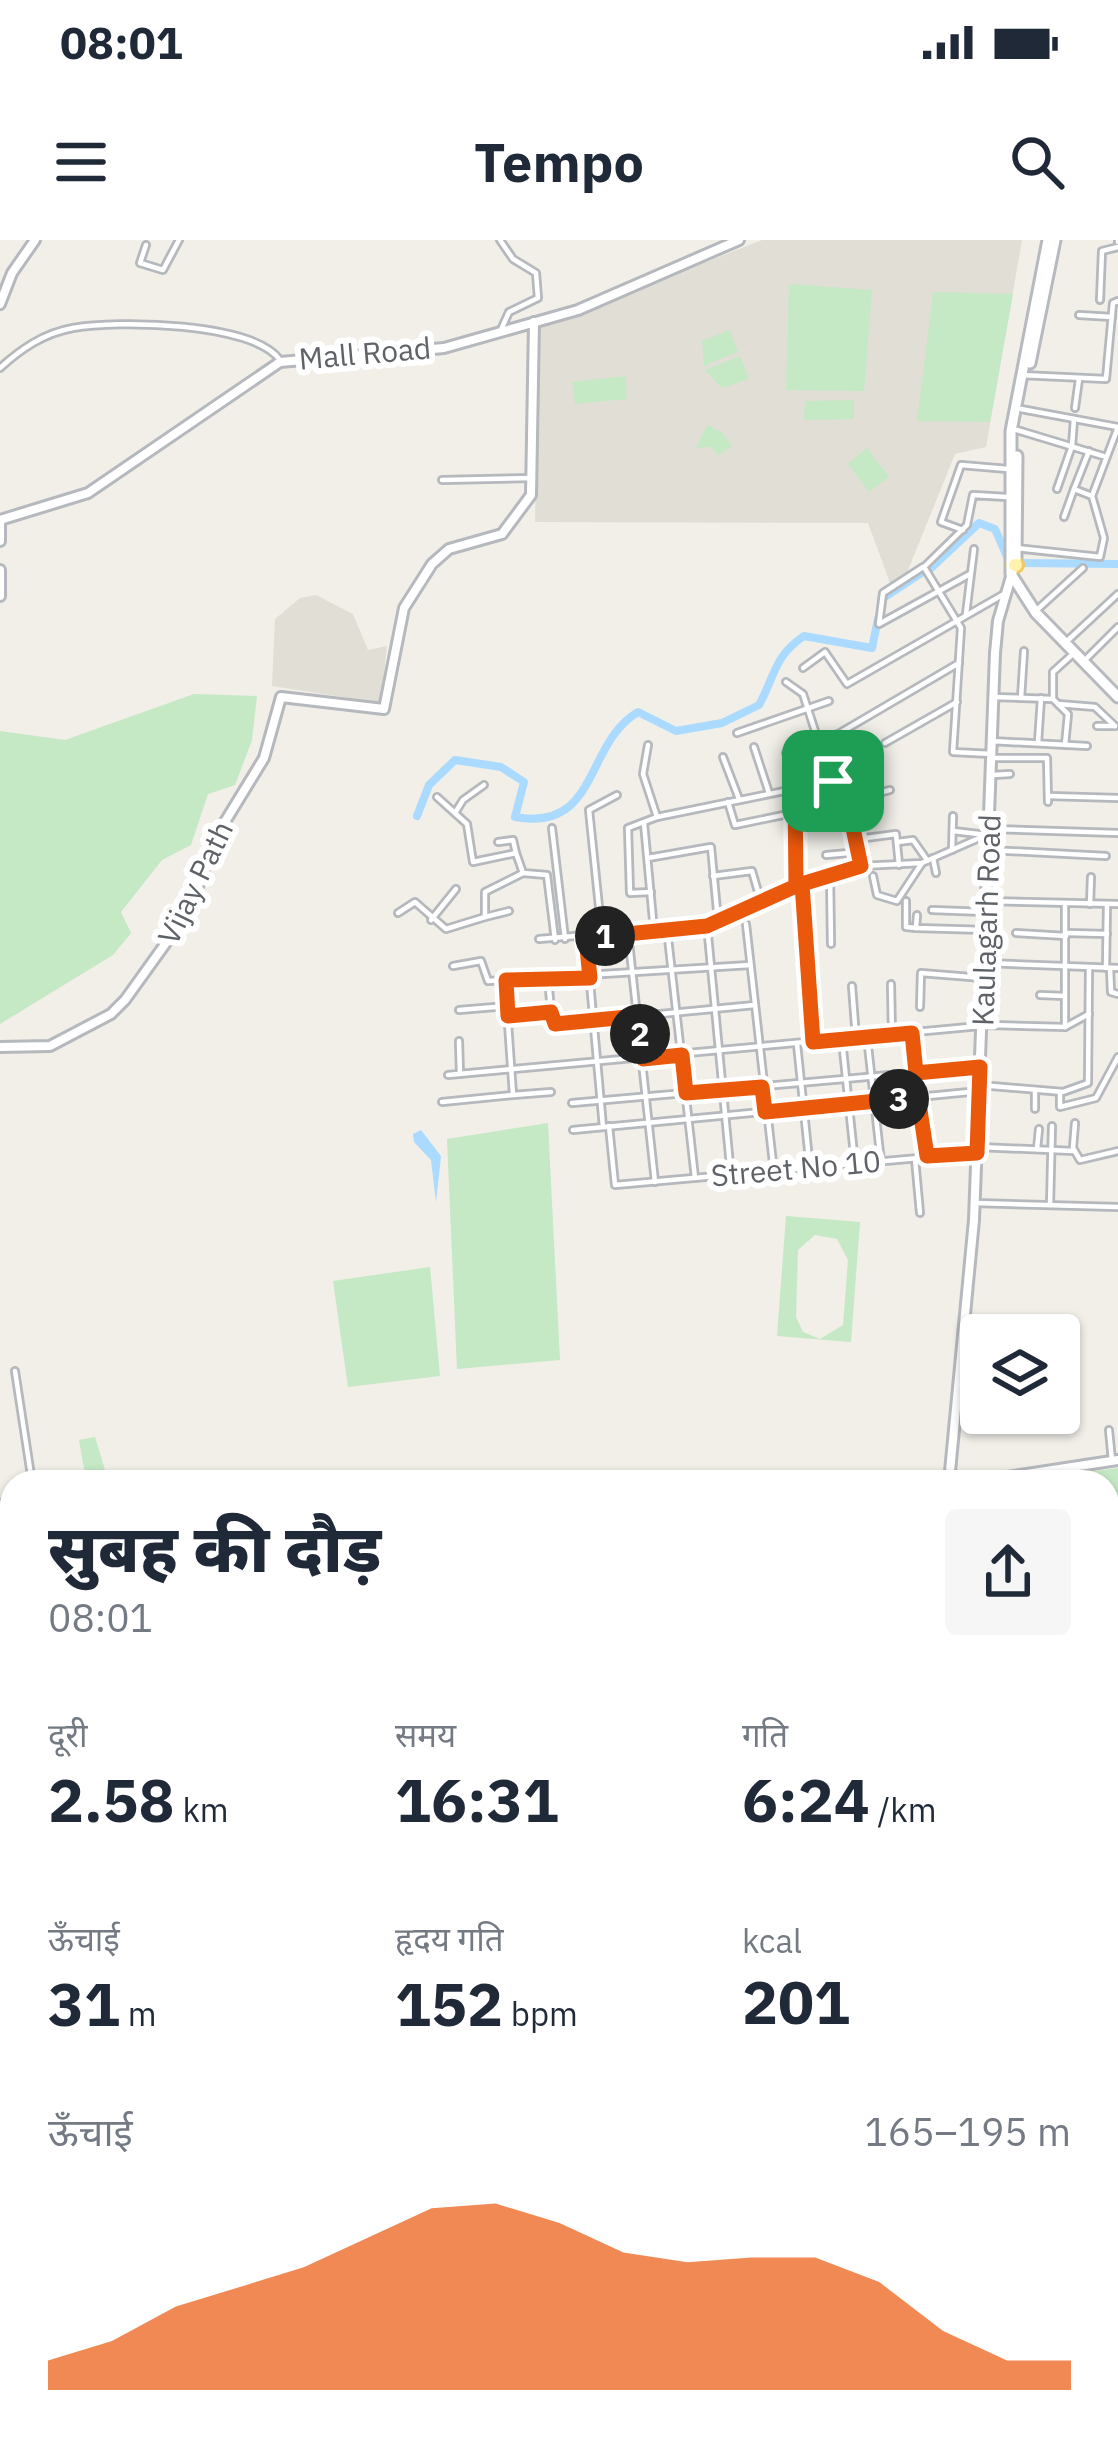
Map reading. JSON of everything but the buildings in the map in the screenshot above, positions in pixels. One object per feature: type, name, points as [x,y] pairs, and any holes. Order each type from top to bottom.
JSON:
[{"type":"main road","points":[[1014,548],[1011,430],[1052,240]]},
{"type":"main road","points":[[1024,376],[1017,430],[1014,568],[1067,642],[1118,694]]},
{"type":"main road","points":[[1014,568],[1074,653],[1118,694]]},
{"type":"street","points":[[0,304],[12,273],[35,240]]},
{"type":"street","points":[[146,245],[140,263],[163,270],[178,240]]},
{"type":"street","points":[[500,240],[513,259],[534,271],[540,285],[538,298],[509,312],[500,332]]},
{"type":"street","name":"Mall Road","points":[[1,529],[16,518],[88,494],[280,362],[424,352],[500,332],[578,310],[740,240]]},
{"type":"street","points":[[1100,300],[1102,251],[1118,243]]},
{"type":"street","points":[[1106,379],[1118,301]]},
{"type":"street","points":[[1079,315],[1112,317]]},
{"type":"street","points":[[442,480],[535,479],[534,322]]},
{"type":"street","points":[[0,368],[42,338],[73,328],[111,326],[228,332],[264,345],[280,362]]},
{"type":"street","points":[[1024,376],[1118,379]]},
{"type":"street","points":[[1075,408],[1079,379]]},
{"type":"street","points":[[1014,548],[1098,558],[1104,538],[1092,496],[1118,428],[1021,409]]},
{"type":"street","points":[[1057,489],[1072,446],[1074,417]]},
{"type":"street","points":[[1017,430],[1106,457]]},
{"type":"street","points":[[1064,518],[1089,451]]},
{"type":"street","points":[[963,530],[941,522],[961,465],[1011,469]]},
{"type":"street","name":"Vijay Path","points":[[0,1048],[50,1046],[97,1022],[125,1000],[191,908],[212,843],[264,758],[281,697],[384,709],[404,608],[432,564],[449,549],[491,539],[510,528],[535,479]]},
{"type":"street","points":[[1074,489],[1092,496]]},
{"type":"street","points":[[970,574],[878,622],[883,593],[924,567],[963,530],[972,496],[1011,497]]},
{"type":"street","points":[[966,614],[974,550]]},
{"type":"street","points":[[924,567],[961,628],[953,752],[1047,758],[1048,799],[1118,798]]},
{"type":"street","name":"Kaulagarh Road","points":[[951,1470],[975,1203],[991,850],[992,697],[1004,594],[1014,568]]},
{"type":"street","points":[[1039,608],[1083,568]]},
{"type":"street","points":[[0,571],[0,596]]},
{"type":"street","points":[[803,668],[825,652],[847,684],[1004,594]]},
{"type":"street","points":[[1067,642],[1118,594]]},
{"type":"street","points":[[1087,658],[1118,627]]},
{"type":"street","points":[[1021,698],[1024,651]]},
{"type":"street","points":[[1065,745],[1068,714],[1056,701],[1054,668],[1074,653]]},
{"type":"street","points":[[786,753],[818,742],[959,663]]},
{"type":"street","points":[[786,682],[802,692],[858,839],[861,866]]},
{"type":"street","points":[[992,697],[1041,698],[1095,707],[1114,727],[1097,726]]},
{"type":"street","points":[[1037,743],[1041,698]]},
{"type":"street","points":[[737,734],[829,701]]},
{"type":"street","points":[[885,743],[957,702]]},
{"type":"street","points":[[991,741],[1087,746]]},
{"type":"street","points":[[648,746],[643,774],[657,817]]},
{"type":"street","points":[[754,747],[769,793]]},
{"type":"street","points":[[723,757],[740,799]]},
{"type":"street","points":[[651,892],[630,893],[626,830],[657,817],[795,788],[831,777],[856,760],[863,769]]},
{"type":"street","points":[[993,776],[1010,774]]},
{"type":"street","points":[[455,814],[484,785]]},
{"type":"street","points":[[795,788],[813,1042]]},
{"type":"street","points":[[845,802],[890,790]]},
{"type":"street","points":[[602,936],[589,810],[617,795]]},
{"type":"street","points":[[437,797],[468,826],[473,862],[516,853]]},
{"type":"street","points":[[728,802],[734,826],[799,812]]},
{"type":"street","points":[[952,850],[953,815]]},
{"type":"street","points":[[644,822],[654,931]]},
{"type":"street","points":[[552,828],[566,939]]},
{"type":"street","points":[[952,831],[1118,833]]},
{"type":"street","points":[[538,939],[707,926],[799,885],[861,866],[927,860],[990,833]]},
{"type":"street","points":[[858,839],[896,834],[899,865]]},
{"type":"street","points":[[498,842],[512,840],[523,873]]},
{"type":"street","points":[[898,842],[913,840],[936,873]]},
{"type":"street","points":[[648,858],[710,846],[718,921]]},
{"type":"street","points":[[991,850],[1106,856]]},
{"type":"street","points":[[826,855],[860,852]]},
{"type":"street","points":[[874,876],[877,895],[897,901],[927,860]]},
{"type":"street","points":[[713,877],[752,871],[761,902]]},
{"type":"street","points":[[485,917],[485,892],[523,873],[547,875],[555,940]]},
{"type":"street","points":[[830,875],[831,944]]},
{"type":"street","points":[[1090,904],[1091,877]]},
{"type":"street","points":[[430,920],[456,889]]},
{"type":"street","points":[[906,901],[906,928],[987,930]]},
{"type":"street","points":[[398,913],[415,902],[430,920],[448,929],[509,911]]},
{"type":"street","points":[[1065,1027],[1066,904]]},
{"type":"street","points":[[1107,904],[1111,992],[1118,994]]},
{"type":"street","points":[[932,910],[1118,904]]},
{"type":"street","points":[[916,928],[917,915]]},
{"type":"street","points":[[746,924],[774,1172]]},
{"type":"street","points":[[707,926],[731,1175]]},
{"type":"street","points":[[1016,933],[1118,928]]},
{"type":"street","points":[[667,929],[695,1178]]},
{"type":"street","points":[[628,933],[655,1182]]},
{"type":"street","points":[[586,938],[606,1127]]},
{"type":"street","points":[[453,966],[481,961],[487,981],[750,965]]},
{"type":"street","points":[[986,963],[1112,968]]},
{"type":"street","points":[[573,1130],[980,1088],[1060,1092],[1088,1082],[1089,968]]},
{"type":"street","points":[[920,1007],[921,973],[985,978]]},
{"type":"street","points":[[548,976],[555,1024],[755,1005]]},
{"type":"street","points":[[506,980],[513,1095]]},
{"type":"street","points":[[891,984],[892,1035]]},
{"type":"street","points":[[852,986],[856,1039]]},
{"type":"street","points":[[1040,995],[1065,996]]},
{"type":"street","points":[[458,1010],[507,1006]]},
{"type":"street","points":[[508,1016],[551,1012]]},
{"type":"street","points":[[448,1075],[983,1026],[1065,1027],[1089,1014]]},
{"type":"street","points":[[912,1033],[927,1156]]},
{"type":"street","points":[[867,1037],[880,1162]]},
{"type":"street","points":[[842,1040],[855,1164]]},
{"type":"street","points":[[459,1041],[460,1074]]},
{"type":"street","points":[[797,1044],[810,1169]]},
{"type":"street","points":[[1060,1092],[1060,1107],[1096,1098],[1118,1057]]},
{"type":"street","points":[[572,1103],[980,1067]]},
{"type":"street","points":[[1035,1090],[1035,1109]]},
{"type":"street","points":[[442,1102],[551,1092]]},
{"type":"street","points":[[1074,1151],[1075,1123]]},
{"type":"street","points":[[1050,1206],[1052,1126]]},
{"type":"street","name":"Street No 10","points":[[606,1127],[615,1185],[977,1150],[1074,1151],[1086,1161],[1118,1151]]},
{"type":"street","points":[[1037,1149],[1039,1129]]},
{"type":"street","points":[[915,1158],[920,1214]]},
{"type":"street","points":[[975,1203],[1118,1207]]},
{"type":"street","points":[[15,1371],[30,1470]]},
{"type":"street","points":[[1109,1430],[1116,1462]]},
{"type":"street","points":[[1059,1470],[1116,1462]]},
{"type":"street","points":[[1068,1470],[1116,1462]]},
{"type":"shaded area","points":[[762,240],[1022,240],[986,447],[955,454],[904,580],[890,583],[868,523],[535,522],[539,328]]},
{"type":"shaded area","points":[[316,595],[353,614],[368,650],[387,646],[381,703],[272,686],[275,619],[300,598]]},
{"type":"green space","points":[[789,284],[872,290],[864,391],[786,390]]},
{"type":"green space","points":[[933,292],[1013,294],[990,422],[917,421]]},
{"type":"green space","points":[[730,330],[738,352],[704,366],[702,341]]},
{"type":"green space","points":[[740,356],[749,379],[722,388],[705,370]]},
{"type":"green space","points":[[626,376],[627,399],[575,404],[572,382]]},
{"type":"green space","points":[[854,400],[854,419],[804,420],[805,401]]},
{"type":"green space","points":[[707,425],[722,432],[732,446],[718,455],[711,447],[696,448]]},
{"type":"green space","points":[[867,448],[889,477],[869,492],[848,464]]},
{"type":"green space","points":[[194,694],[257,696],[252,740],[235,785],[208,794],[191,845],[162,860],[121,912],[131,933],[113,955],[0,1024],[0,731],[65,740]]},
{"type":"green space","points":[[548,1123],[560,1360],[457,1369],[447,1139]]},
{"type":"green space","points":[[786,1216],[860,1222],[851,1342],[777,1336]],"holes":[[[815,1235],[837,1239],[848,1260],[843,1325],[820,1339],[803,1332],[796,1317],[798,1250]]]},
{"type":"green space","points":[[430,1267],[440,1376],[348,1387],[333,1281]]},
{"type":"green space","points":[[95,1437],[105,1470],[84,1470],[79,1440]]},
{"type":"water","points":[[421,1130],[441,1156],[436,1202],[431,1160],[414,1142],[413,1134]]},
{"type":"waterway","points":[[930,569],[979,523],[995,529],[1008,559]]},
{"type":"waterway","points":[[1020,563],[1118,564]]},
{"type":"waterway","points":[[882,599],[923,572]]},
{"type":"waterway","points":[[417,816],[429,785],[455,760],[501,767],[524,782],[515,817],[542,818],[562,811],[577,799],[621,726],[638,712],[676,731],[722,723],[759,705],[781,659],[804,636],[872,648],[878,619]]},
{"type":"route","points":[[833,781],[849,809],[861,866],[802,884],[813,1042],[912,1033],[916,1073],[980,1067],[977,1153],[927,1156],[918,1097],[765,1112],[762,1087],[686,1093],[682,1055],[643,1059],[638,1016],[555,1024],[551,1012],[508,1016],[506,980],[590,978],[586,938],[707,926],[796,886],[799,812],[795,788],[833,781]]}]
